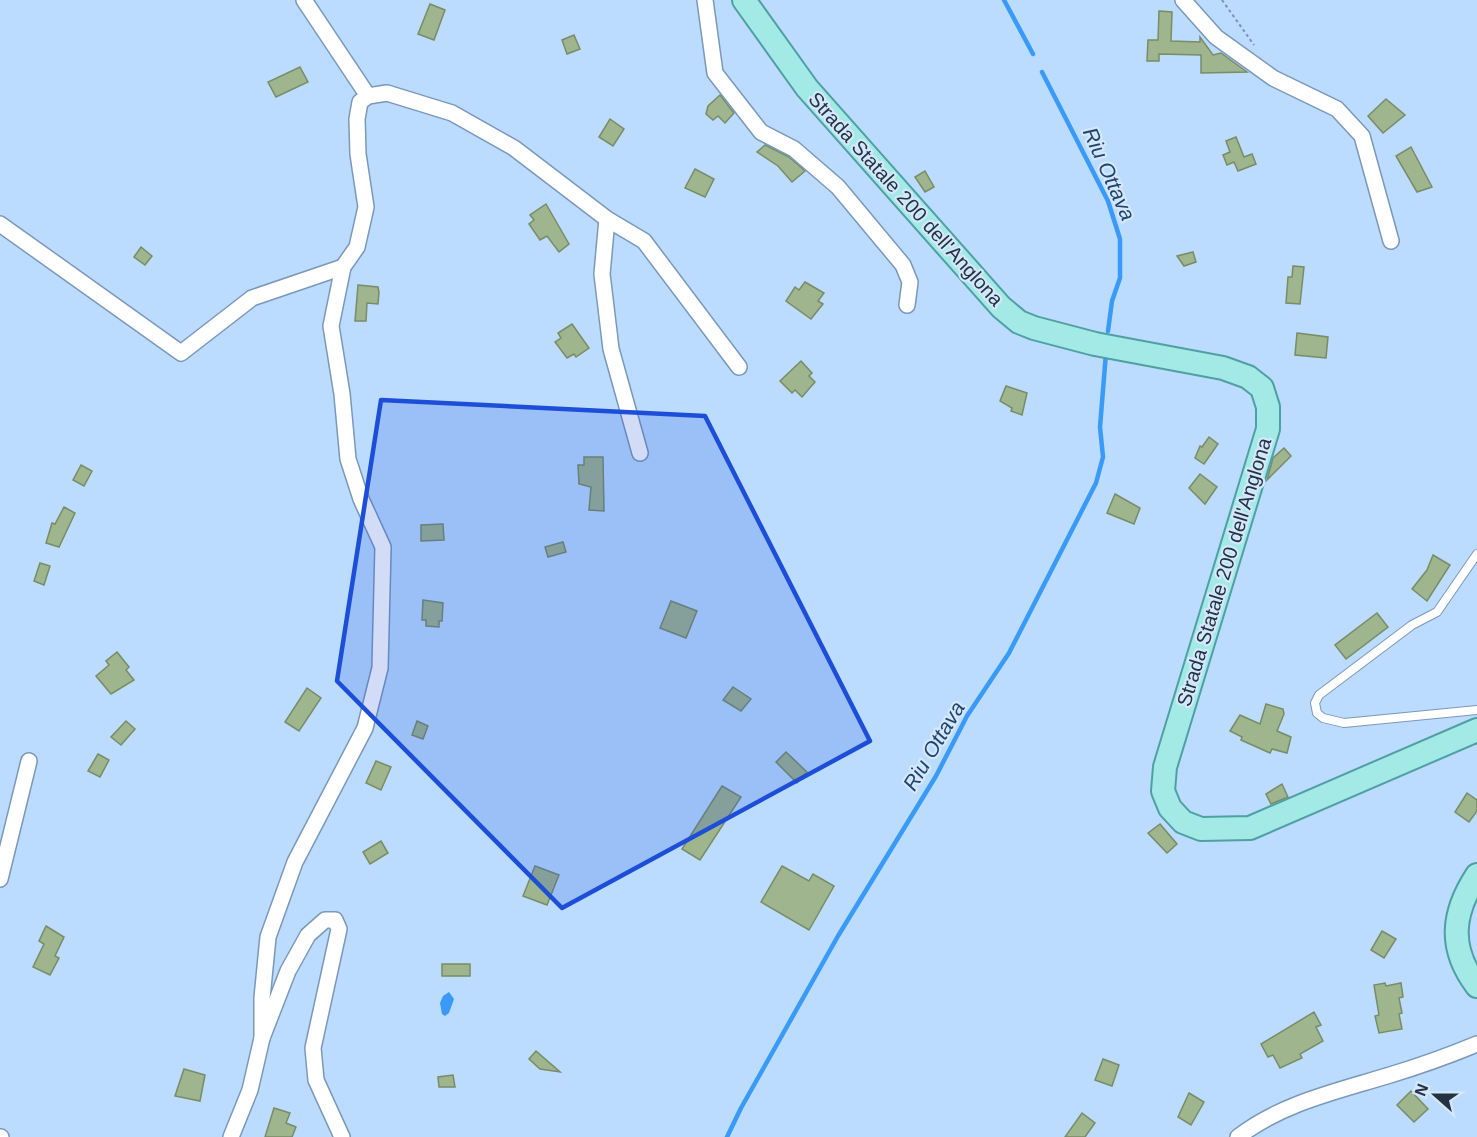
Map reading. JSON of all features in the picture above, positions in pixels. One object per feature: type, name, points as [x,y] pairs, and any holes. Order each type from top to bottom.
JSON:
[{"type":"main road","name":"Strada Statale 200 dell'Anglona","points":[[744,0],[807,88],[1001,308],[1019,322],[1095,344],[1223,368],[1248,377],[1262,387],[1268,407],[1266,435],[1165,767],[1163,791],[1170,808],[1183,822],[1201,829],[1250,828],[1477,730]]},
{"type":"main road","points":[[1477,874],[1464,894],[1457,917],[1457,939],[1462,962],[1477,986]]},
{"type":"street","points":[[304,0],[368,96]]},
{"type":"street","points":[[705,0],[715,73],[761,132],[794,148],[837,187],[903,265],[910,282],[907,305]]},
{"type":"street","points":[[1184,0],[1216,37],[1273,78],[1337,109],[1362,136],[1391,241]]},
{"type":"street","points":[[262,1038],[262,998],[268,938],[295,862],[365,728],[380,668],[383,547],[360,499],[348,459],[342,394],[331,326],[343,267],[357,247],[366,207],[358,154],[357,119],[360,102],[368,96],[387,93],[452,113],[514,148],[607,219],[644,241],[739,367]]},
{"type":"street","points":[[607,219],[602,274],[611,349],[640,453]]},
{"type":"street","points":[[0,224],[181,353],[252,298],[343,267]]},
{"type":"street","points":[[0,879],[28,761]]},
{"type":"street","points":[[231,1137],[250,1090],[262,1038],[288,971],[308,935],[325,920],[335,920],[339,929],[313,1048],[316,1080],[342,1137]]},
{"type":"street","points":[[1238,1137],[1257,1122],[1310,1099],[1405,1071],[1477,1044]]},
{"type":"lane","points":[[1477,554],[1437,612],[1412,626],[1319,695],[1315,703],[1317,713],[1344,723],[1477,710]]},
{"type":"path","points":[[1222,0],[1256,48]]},
{"type":"highlighted area","points":[[381,400],[705,416],[870,741],[562,908],[337,681]]},
{"type":"water","points":[[449,992],[454,999],[449,1013],[445,1016],[442,1014],[440,1003],[443,996]]},
{"type":"building","points":[[430,4],[445,10],[434,40],[418,34]]},
{"type":"building","points":[[1159,11],[1172,12],[1171,41],[1200,42],[1200,37],[1213,55],[1221,53],[1247,72],[1201,73],[1201,55],[1159,54],[1159,61],[1147,61],[1148,40],[1158,40]]},
{"type":"building","points":[[574,35],[580,49],[567,54],[562,40]]},
{"type":"building","points":[[300,67],[308,82],[276,97],[268,82]]},
{"type":"building","points":[[720,95],[734,113],[725,123],[718,116],[713,120],[706,114],[708,106]]},
{"type":"building","points":[[1386,99],[1405,115],[1383,133],[1368,116]]},
{"type":"building","points":[[610,119],[624,129],[613,146],[599,137]]},
{"type":"building","points":[[1236,137],[1244,157],[1252,154],[1256,164],[1238,171],[1234,162],[1227,165],[1223,155],[1230,152],[1226,141]]},
{"type":"building","points":[[765,145],[789,157],[805,171],[792,182],[778,166],[757,152]]},
{"type":"building","points":[[1411,147],[1432,187],[1417,192],[1396,156]]},
{"type":"building","points":[[695,169],[714,179],[705,197],[685,188]]},
{"type":"building","points":[[925,171],[934,187],[925,192],[915,177]]},
{"type":"building","points":[[546,204],[569,244],[559,252],[547,236],[540,240],[529,224],[534,220],[530,215]]},
{"type":"building","points":[[141,247],[152,256],[145,265],[134,257]]},
{"type":"building","points":[[1193,252],[1196,262],[1184,266],[1177,256]]},
{"type":"building","points":[[1293,266],[1304,267],[1300,304],[1286,303],[1288,277],[1292,277]]},
{"type":"building","points":[[805,282],[824,293],[818,301],[823,304],[811,319],[786,301],[795,287],[799,290]]},
{"type":"building","points":[[358,285],[378,287],[378,304],[367,303],[366,321],[355,321]]},
{"type":"building","points":[[572,324],[589,348],[576,357],[574,354],[567,358],[555,342],[561,338],[558,333]]},
{"type":"building","points":[[1297,333],[1328,337],[1326,358],[1295,355]]},
{"type":"building","points":[[801,361],[812,373],[809,376],[815,382],[802,397],[795,390],[792,393],[780,381]]},
{"type":"building","points":[[1006,386],[1027,393],[1022,415],[1011,411],[1012,408],[1000,401]]},
{"type":"building","points":[[1209,437],[1218,444],[1204,464],[1195,458],[1200,446],[1202,447]]},
{"type":"building","points":[[1284,448],[1291,456],[1267,480],[1273,458]]},
{"type":"building","points":[[584,457],[603,457],[604,511],[589,510],[591,487],[579,484],[578,465],[584,465]]},
{"type":"building","points":[[81,465],[92,471],[84,486],[73,480]]},
{"type":"building","points":[[1200,474],[1217,487],[1205,504],[1189,488]]},
{"type":"building","points":[[1115,494],[1140,508],[1134,524],[1107,513]]},
{"type":"building","points":[[64,507],[75,513],[59,547],[46,543],[52,523],[55,524]]},
{"type":"building","points":[[443,524],[444,540],[421,541],[421,525]]},
{"type":"building","points":[[563,542],[566,552],[548,557],[545,547]]},
{"type":"building","points":[[1433,555],[1450,565],[1427,601],[1412,589],[1427,570]]},
{"type":"building","points":[[40,563],[50,566],[44,585],[34,581]]},
{"type":"building","points":[[423,600],[443,603],[442,621],[439,621],[439,627],[426,626],[426,620],[422,620]]},
{"type":"building","points":[[671,601],[697,611],[686,638],[660,628]]},
{"type":"building","points":[[1377,613],[1388,627],[1346,659],[1335,645]]},
{"type":"building","points":[[117,652],[129,667],[126,670],[134,680],[111,694],[96,676],[109,665],[106,661]]},
{"type":"building","points":[[733,687],[751,699],[741,711],[723,700]]},
{"type":"building","points":[[307,688],[321,698],[299,731],[285,722]]},
{"type":"building","points":[[1266,704],[1283,709],[1284,714],[1277,731],[1291,737],[1287,753],[1272,749],[1270,753],[1241,740],[1242,737],[1230,731],[1240,715],[1260,724]]},
{"type":"building","points":[[126,721],[135,729],[121,745],[111,737]]},
{"type":"building","points":[[417,721],[428,726],[423,739],[412,735]]},
{"type":"building","points":[[786,752],[807,772],[797,783],[776,762]]},
{"type":"building","points":[[98,754],[109,760],[100,777],[88,771]]},
{"type":"building","points":[[376,761],[391,767],[381,790],[366,783]]},
{"type":"building","points":[[1282,784],[1288,797],[1271,804],[1266,794]]},
{"type":"building","points":[[722,786],[741,797],[700,860],[682,849]]},
{"type":"building","points":[[1467,793],[1477,800],[1477,811],[1469,822],[1455,812]]},
{"type":"building","points":[[1160,824],[1177,844],[1167,853],[1148,833]]},
{"type":"building","points":[[381,841],[388,853],[370,864],[363,852]]},
{"type":"building","points":[[535,866],[559,875],[547,905],[523,896]]},
{"type":"building","points":[[782,866],[809,881],[813,874],[834,886],[809,930],[761,902]]},
{"type":"building","points":[[46,926],[64,937],[55,956],[59,958],[50,975],[33,967],[44,944],[39,941]]},
{"type":"building","points":[[1382,931],[1396,939],[1384,958],[1371,950]]},
{"type":"building","points":[[442,964],[470,964],[470,976],[442,976]]},
{"type":"building","points":[[1385,983],[1386,986],[1401,983],[1403,997],[1399,998],[1402,1013],[1399,1014],[1402,1029],[1379,1033],[1375,1016],[1379,1015],[1374,985]]},
{"type":"building","points":[[1314,1012],[1321,1025],[1316,1027],[1323,1041],[1300,1054],[1302,1058],[1280,1068],[1273,1055],[1268,1057],[1261,1044]]},
{"type":"building","points":[[536,1051],[560,1072],[540,1069],[529,1059]]},
{"type":"building","points":[[1103,1059],[1119,1065],[1112,1086],[1095,1080]]},
{"type":"building","points":[[184,1069],[205,1075],[200,1101],[175,1096]]},
{"type":"building","points":[[453,1075],[455,1087],[439,1087],[438,1077]]},
{"type":"building","points":[[1411,1091],[1428,1109],[1414,1122],[1397,1105]]},
{"type":"building","points":[[1189,1093],[1204,1102],[1191,1125],[1178,1117]]},
{"type":"building","points":[[274,1108],[290,1113],[286,1123],[296,1127],[292,1137],[265,1137]]},
{"type":"building","points":[[1082,1113],[1095,1123],[1085,1137],[1065,1137]]},
{"type":"waterway","name":"Riu Ottava","points":[[1004,0],[1033,54]]},
{"type":"waterway","name":"Riu Ottava","points":[[1042,72],[1108,201],[1120,239],[1120,278],[1112,301],[1108,331]]},
{"type":"waterway","name":"Riu Ottava","points":[[727,1137],[838,936],[936,776],[967,716],[1009,653],[1096,483],[1103,457],[1100,427],[1106,353]]}]
